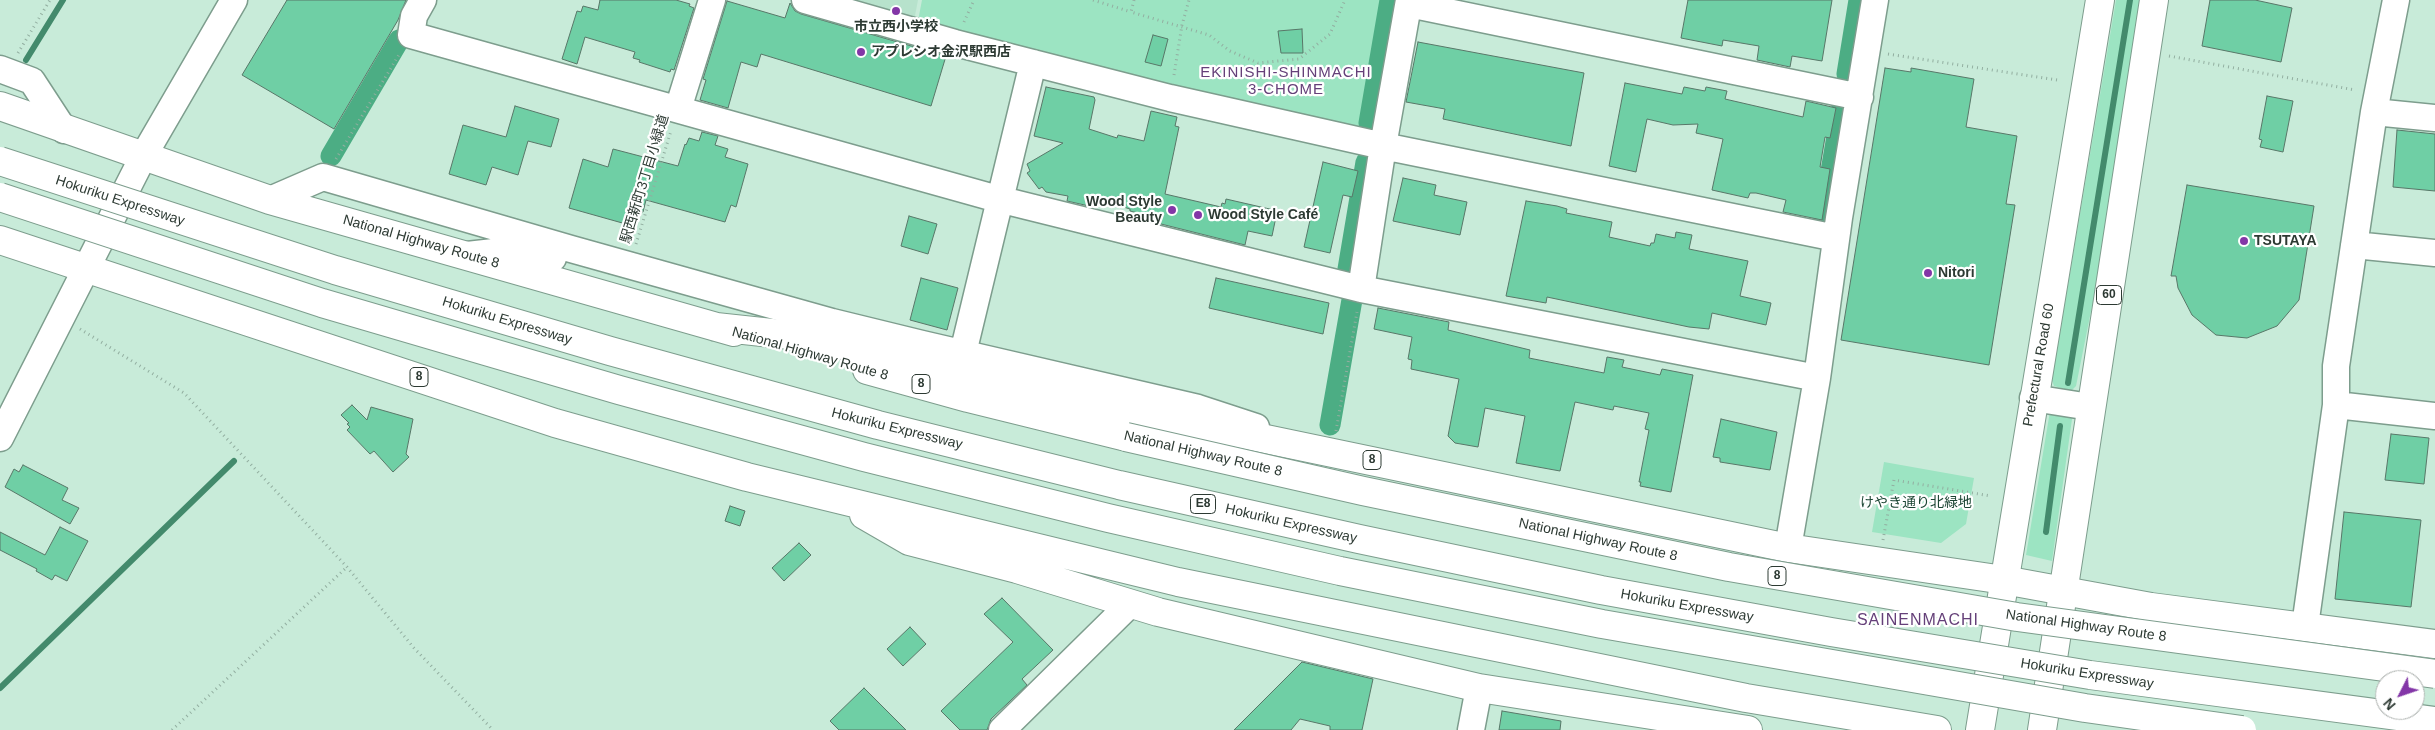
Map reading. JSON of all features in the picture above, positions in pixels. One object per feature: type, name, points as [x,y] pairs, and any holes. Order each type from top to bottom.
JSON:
[{"type":"main road","name":"Prefectural Road 60","points":[[1980,730],[2033,398],[2100,0]]},
{"type":"main road","name":"60","points":[[2042,730],[2090,407],[2102,342],[2154,0]]},
{"type":"main road","name":"National Highway Route 8","points":[[0,106],[64,130],[144,155],[270,200],[968,398],[1126,437],[1363,491],[1738,569],[2017,617],[2435,674]]},
{"type":"main road","name":"Hokuriku Expressway","points":[[0,161],[335,270],[600,349],[878,425],[1119,485],[1359,539],[1601,590],[1831,632],[2090,675],[2435,721]]},
{"type":"main road","points":[[0,197],[322,303],[619,390],[864,458],[1108,518],[1340,571],[1602,624],[2066,705],[2242,730]]},
{"type":"main road","name":"8","points":[[0,240],[555,422],[747,478],[1178,582],[1746,698],[1937,730]]},
{"type":"main road","name":"8","points":[[716,327],[790,335],[858,348],[1007,385],[1328,441],[1788,548],[2004,580]]},
{"type":"main road","name":"8","points":[[841,501],[909,541],[1017,569],[1130,604],[1479,688],[1745,730]]},
{"type":"main road","points":[[2004,580],[2151,607],[2435,644]]},
{"type":"street","points":[[0,438],[61,322],[86,267],[144,155],[234,0]]},
{"type":"street","points":[[423,0],[414,16],[411,35],[998,199],[1361,289],[1817,378]]},
{"type":"street","points":[[678,109],[712,0]]},
{"type":"street","points":[[805,0],[1033,63],[1170,98],[1383,146],[1836,238]]},
{"type":"street","points":[[1788,548],[1817,378],[1836,238],[1875,0]]},
{"type":"street","points":[[2305,626],[2336,405],[2336,366],[2376,103],[2396,0]]},
{"type":"street","points":[[1361,289],[1383,146],[1409,2],[1860,97]]},
{"type":"street","points":[[963,353],[998,199],[1033,63]]},
{"type":"street","points":[[3,70],[32,81],[64,130]]},
{"type":"street","points":[[2376,103],[2435,118]]},
{"type":"street","points":[[270,200],[323,177],[832,322],[1198,408],[1328,441]]},
{"type":"street","points":[[2354,245],[2435,253]]},
{"type":"street","points":[[467,255],[503,251],[566,260],[571,249]]},
{"type":"street","points":[[790,335],[832,322]]},
{"type":"street","points":[[2033,398],[2090,407]]},
{"type":"street","points":[[2336,405],[2435,416]]},
{"type":"street","points":[[1002,730],[1130,604]]},
{"type":"street","points":[[1471,730],[1479,688]]},
{"type":"path","points":[[3,70],[50,0]]},
{"type":"path","points":[[1093,0],[1182,25],[1209,35],[1230,51],[1258,63],[1299,59],[1330,34],[1345,0]]},
{"type":"path","points":[[1132,12],[1134,0]]},
{"type":"path","points":[[1170,98],[1182,25],[1189,0]]},
{"type":"path","points":[[333,165],[411,35]]},
{"type":"path","points":[[1867,50],[2057,80]]},
{"type":"path","points":[[2145,51],[2376,103]]},
{"type":"path","name":"駅西新町3丁目小緑道","points":[[636,246],[678,109]]},
{"type":"path","points":[[1328,441],[1361,289]]},
{"type":"path","points":[[61,322],[81,329],[184,393],[347,568],[414,648],[492,730]]},
{"type":"path","points":[[1882,541],[1894,480],[1991,496]]},
{"type":"path","points":[[172,730],[347,568]]},
{"type":"shaded area","name":"市立西小学校","points":[[838,0],[918,0],[914,21]]},
{"type":"green space","points":[[922,0],[1385,0],[1362,133],[918,21]]},
{"type":"green space","points":[[2116,0],[2146,0],[2102,276],[2092,306],[2076,386],[2071,391],[2054,386],[2052,380]]},
{"type":"green space","points":[[2050,411],[2073,412],[2052,561],[2026,555]]},
{"type":"green space","name":"けやき通り北緑地","points":[[1884,462],[1974,478],[1966,524],[1941,543],[1872,532]]},
{"type":"building","points":[[287,0],[406,0],[398,20],[334,129],[242,75]]},
{"type":"building","points":[[600,0],[676,0],[690,4],[689,6],[694,8],[674,70],[671,69],[670,72],[639,62],[640,60],[633,58],[635,52],[585,37],[577,64],[562,59],[577,11],[581,12],[583,6],[598,10]]},
{"type":"building","points":[[1688,0],[1832,0],[1822,61],[1792,56],[1790,67],[1757,60],[1759,46],[1723,40],[1722,46],[1681,38]]},
{"type":"building","points":[[2210,0],[2255,0],[2292,8],[2281,62],[2202,46]]},
{"type":"building","name":"アプレシオ金沢駅西店","points":[[727,1],[785,18],[790,3],[795,11],[801,14],[946,56],[931,106],[761,54],[757,67],[741,62],[728,108],[700,100],[706,80],[703,79]]},
{"type":"building","points":[[1302,29],[1303,53],[1281,53],[1278,31]]},
{"type":"building","points":[[1153,35],[1168,39],[1161,66],[1145,62]]},
{"type":"building","points":[[1418,42],[1584,73],[1571,146],[1443,119],[1445,109],[1406,102]]},
{"type":"building","name":"Nitori","points":[[1885,68],[1911,72],[1911,68],[1974,79],[1966,127],[2017,136],[2006,204],[2015,205],[1989,365],[1841,340]]},
{"type":"building","points":[[1625,83],[1682,94],[1684,87],[1705,91],[1706,87],[1727,91],[1725,99],[1803,117],[1806,101],[1836,108],[1830,138],[1825,137],[1820,167],[1830,169],[1822,220],[1783,212],[1786,200],[1756,193],[1750,193],[1748,198],[1712,190],[1723,139],[1696,133],[1698,124],[1673,125],[1647,119],[1636,172],[1609,166]]},
{"type":"building","points":[[1046,87],[1094,97],[1089,129],[1117,138],[1118,135],[1144,141],[1151,111],[1177,117],[1175,126],[1179,127],[1165,194],[1221,207],[1222,203],[1225,204],[1226,199],[1274,210],[1277,212],[1272,236],[1248,231],[1245,245],[1141,219],[1142,214],[1120,206],[1120,203],[1091,197],[1089,206],[1067,201],[1068,196],[1046,192],[1042,187],[1039,189],[1027,173],[1030,171],[1027,164],[1063,143],[1034,136]]},
{"type":"building","points":[[2267,96],[2293,101],[2283,152],[2260,147],[2262,140],[2259,139]]},
{"type":"building","points":[[515,106],[559,119],[551,147],[528,141],[518,175],[492,167],[486,185],[449,174],[463,125],[506,137]]},
{"type":"building","points":[[2397,130],[2435,134],[2435,191],[2393,187]]},
{"type":"building","points":[[702,132],[718,136],[715,145],[728,149],[725,157],[748,164],[736,207],[731,205],[725,222],[646,200],[643,212],[638,211],[633,226],[569,208],[583,159],[608,167],[613,149],[678,166],[685,144],[689,138],[699,141]]},
{"type":"building","points":[[1323,162],[1358,171],[1352,197],[1343,195],[1330,253],[1304,247]]},
{"type":"building","points":[[1403,178],[1436,185],[1434,195],[1467,202],[1460,235],[1393,221]]},
{"type":"building","name":"TSUTAYA","points":[[2187,185],[2314,206],[2299,300],[2277,326],[2247,338],[2216,335],[2192,315],[2178,288],[2176,276],[2171,276]]},
{"type":"building","points":[[1526,201],[1557,206],[1567,209],[1566,213],[1612,222],[1609,237],[1650,246],[1651,243],[1654,243],[1656,234],[1675,238],[1676,232],[1692,235],[1689,249],[1748,261],[1740,296],[1771,303],[1766,325],[1712,313],[1709,329],[1689,327],[1547,297],[1546,303],[1506,296]]},
{"type":"building","points":[[909,216],[937,224],[928,254],[901,246]]},
{"type":"building","points":[[921,278],[958,288],[947,330],[910,320]]},
{"type":"building","points":[[1216,278],[1329,303],[1323,334],[1209,308]]},
{"type":"building","points":[[1378,308],[1449,322],[1448,330],[1530,350],[1529,358],[1604,373],[1607,357],[1624,360],[1622,367],[1660,375],[1662,369],[1693,375],[1671,492],[1640,486],[1641,482],[1639,482],[1649,430],[1645,429],[1649,413],[1614,406],[1613,410],[1575,402],[1560,471],[1516,463],[1525,416],[1485,408],[1478,447],[1455,443],[1448,436],[1459,379],[1411,369],[1412,360],[1408,359],[1412,337],[1374,329]]},
{"type":"building","points":[[352,405],[367,420],[371,407],[413,419],[406,454],[409,457],[393,472],[374,451],[370,454],[347,430],[350,427],[347,424],[349,423],[341,415]]},
{"type":"building","points":[[1721,419],[1777,432],[1770,470],[1720,462],[1720,458],[1713,457]]},
{"type":"building","points":[[2391,434],[2429,438],[2424,484],[2385,480]]},
{"type":"building","points":[[23,465],[68,488],[62,500],[79,508],[70,524],[5,487],[14,469],[19,472]]},
{"type":"building","points":[[730,506],[745,511],[740,526],[725,521]]},
{"type":"building","points":[[2344,512],[2421,520],[2411,607],[2335,599]]},
{"type":"building","points":[[60,527],[88,541],[67,581],[55,575],[52,580],[36,571],[37,569],[0,550],[0,532],[45,555]]},
{"type":"building","points":[[799,543],[811,555],[784,581],[772,568]]},
{"type":"building","points":[[1002,598],[1053,650],[1022,679],[1027,685],[991,719],[987,730],[960,730],[941,711],[1013,642],[984,614]]},
{"type":"building","points":[[910,627],[926,644],[903,666],[887,649]]},
{"type":"building","points":[[1302,662],[1373,679],[1362,730],[1330,730],[1330,726],[1300,719],[1291,730],[1234,730]]},
{"type":"building","points":[[864,688],[906,730],[839,730],[830,721]]},
{"type":"building","points":[[1502,711],[1561,721],[1560,730],[1499,730]]},
{"type":"waterway","points":[[26,60],[63,0]]},
{"type":"waterway","points":[[1369,123],[1390,0]]},
{"type":"waterway","points":[[1847,74],[1859,0]]},
{"type":"waterway","points":[[2068,383],[2130,0]]},
{"type":"waterway","points":[[331,156],[399,40]]},
{"type":"waterway","points":[[1823,218],[1842,107]]},
{"type":"waterway","points":[[1348,269],[1366,162]]},
{"type":"waterway","points":[[1330,425],[1353,294]]},
{"type":"waterway","points":[[2046,532],[2060,426]]},
{"type":"waterway","points":[[0,688],[234,461]]},
{"type":"place","name":"市立西小学校","points":[[896,11]]},
{"type":"place","name":"アプレシオ金沢駅西店","points":[[861,52]]},
{"type":"place","name":"Wood Style Beauty","points":[[1172,210]]},
{"type":"place","name":"Wood Style Café","points":[[1198,215]]},
{"type":"place","name":"TSUTAYA","points":[[2244,241]]},
{"type":"place","name":"Nitori","points":[[1928,273]]},
{"type":"district","name":"EKINISHI-SHINMACHI 3-CHOME","points":[[1286,82]]},
{"type":"district","name":"SAINENMACHI","points":[[1918,621]]}]
